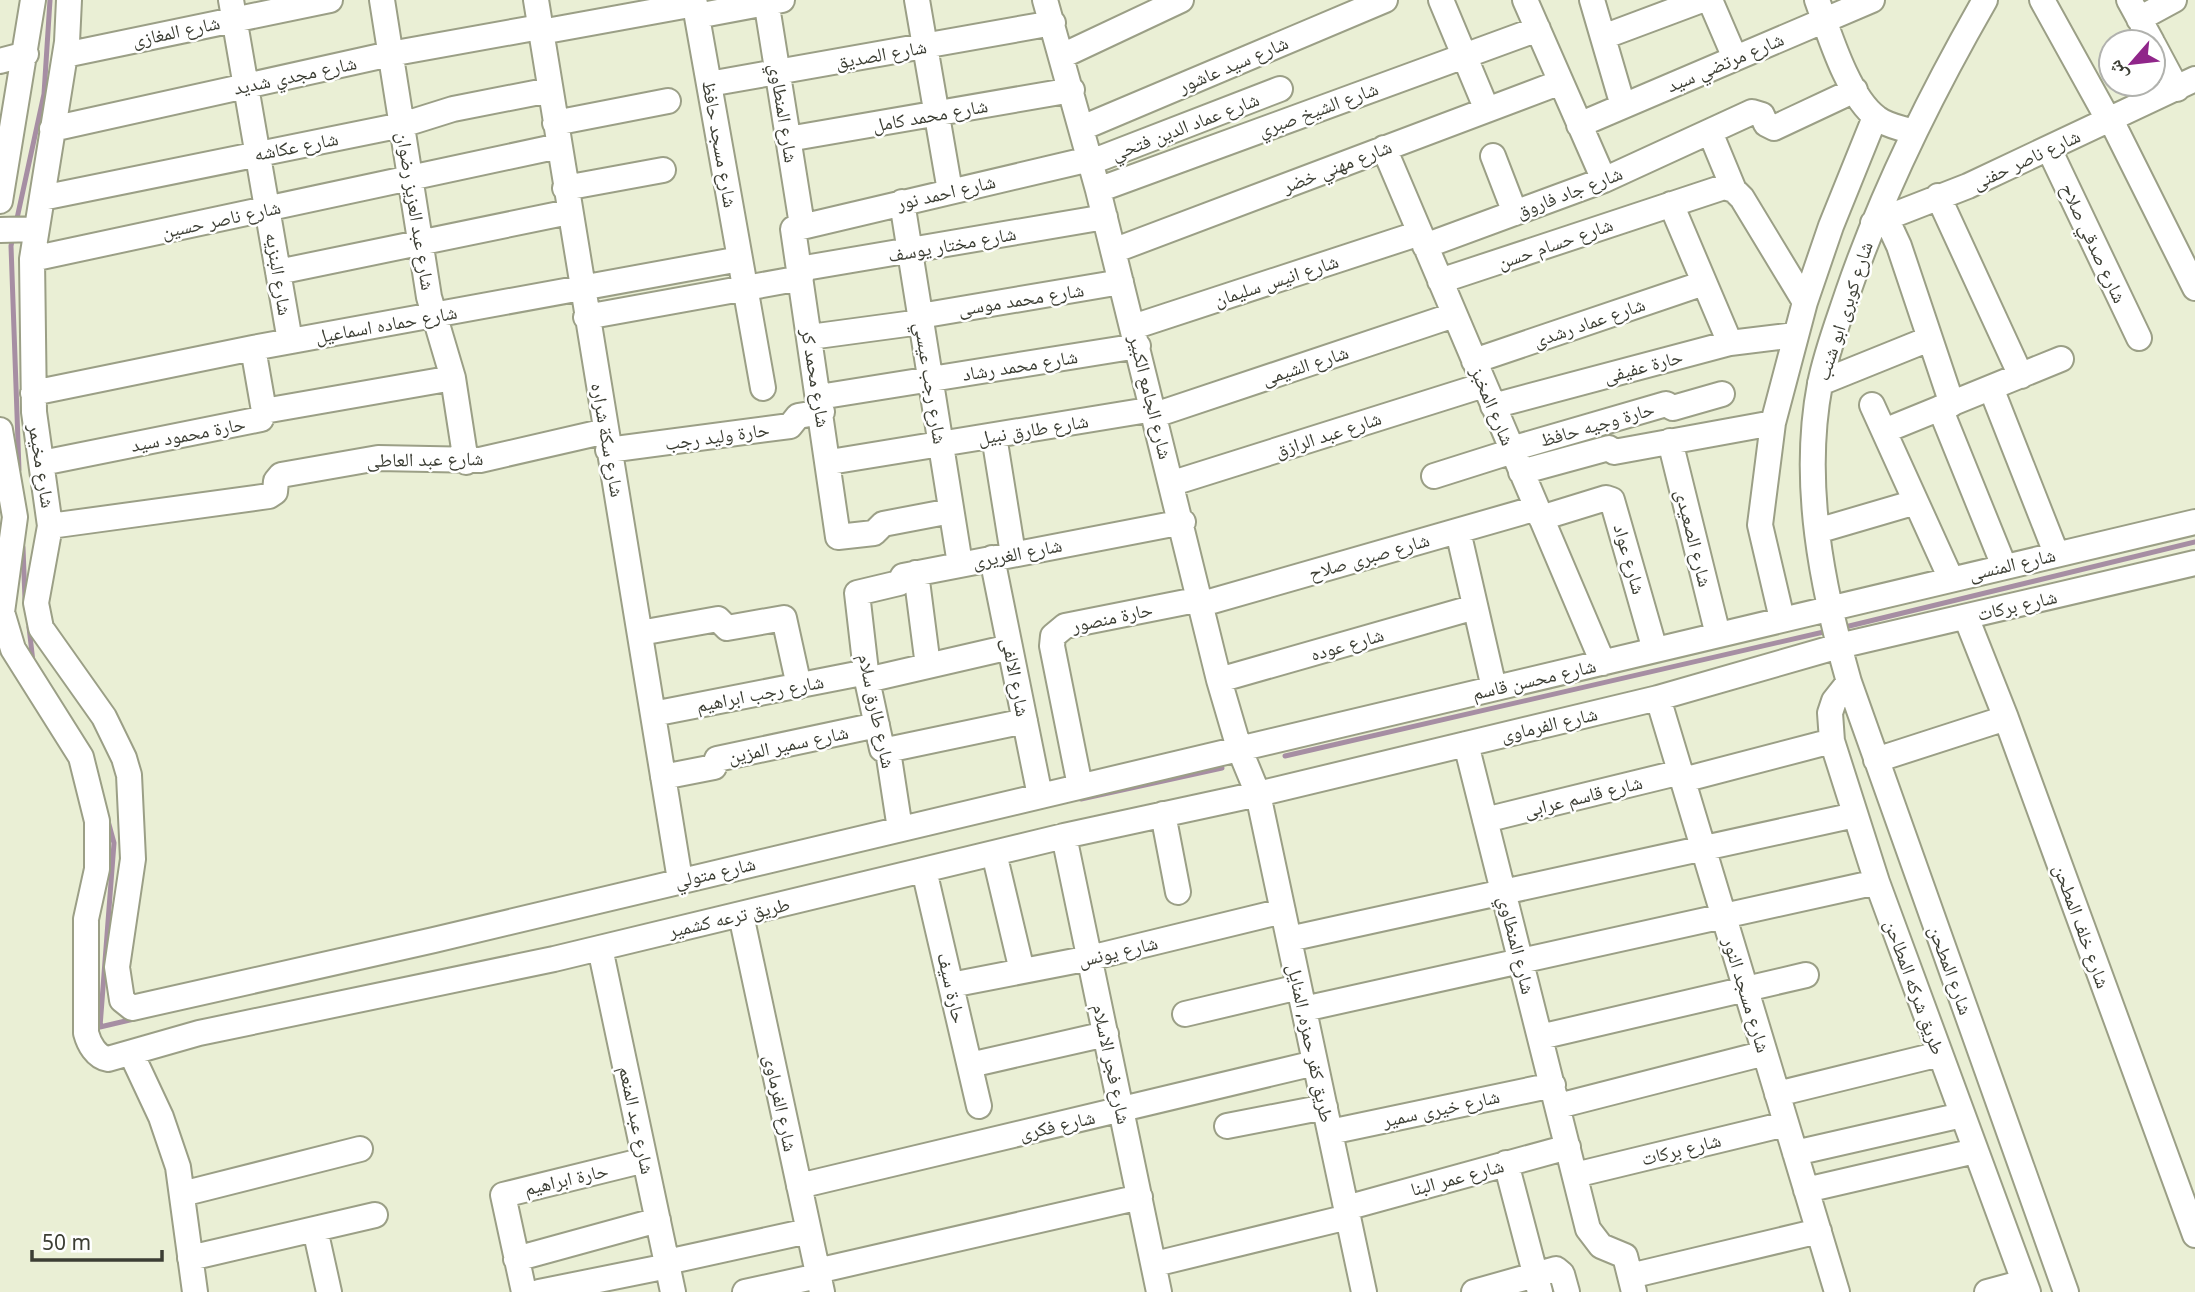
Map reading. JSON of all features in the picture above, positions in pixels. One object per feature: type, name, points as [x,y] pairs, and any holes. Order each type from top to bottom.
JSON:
[{"type":"street","points":[[0,201],[6,121],[26,54],[33,0]]},
{"type":"street","name":"شارع مخيمر","points":[[69,0],[65,55],[32,259],[33,393],[50,526],[36,614],[51,645],[104,717],[124,758],[129,775],[132,878],[117,967],[119,991],[127,1006],[132,1008],[191,996]]},
{"type":"street","name":"شارع المغازى","points":[[65,55],[233,9],[330,0]]},
{"type":"street","name":"شارع عبد العزيز رضوان","points":[[382,0],[433,316],[453,378],[466,462]]},
{"type":"street","name":"شارع سكة شراره","points":[[536,0],[680,880]]},
{"type":"street","points":[[917,0],[950,191]]},
{"type":"street","points":[[1062,56],[1181,0]]},
{"type":"street","name":"شارع سيد عاشور","points":[[1082,128],[1385,0]]},
{"type":"street","points":[[1441,0],[1487,110]]},
{"type":"street","points":[[1525,0],[1604,180]]},
{"type":"street","points":[[1592,0],[1623,106]]},
{"type":"street","points":[[1603,37],[1702,0]]},
{"type":"street","points":[[1710,0],[1735,58]]},
{"type":"street","name":"شارع مرتضي سيد","points":[[1579,125],[1735,58],[1820,10],[1872,0]]},
{"type":"street","name":"شارع كوبرى ابو شنب","points":[[1839,646],[1829,607],[1817,531],[1814,457],[1820,383],[1833,335],[1913,132],[1985,0]]},
{"type":"street","points":[[2042,0],[2110,120],[2195,288]]},
{"type":"street","points":[[2144,28],[2134,9],[2174,0]]},
{"type":"street","name":"شارع مجدي شديد","points":[[52,128],[390,54],[695,7],[771,1]]},
{"type":"street","name":"شارع المنطاوي","points":[[771,1],[777,72],[802,225]]},
{"type":"street","name":"شارع مسجد حافظ","points":[[695,7],[763,388]]},
{"type":"street","name":"شارع البنزيه","points":[[233,9],[290,341]]},
{"type":"street","points":[[1820,10],[1855,90],[1875,117],[1913,132]]},
{"type":"street","name":"شارع الصديق","points":[[709,84],[925,46],[1049,11]]},
{"type":"street","name":"شارع الجامع الكبير","points":[[1049,11],[1082,128],[1183,522],[1219,680],[1239,748],[1258,794]]},
{"type":"street","name":"شارع الشيخ صبري","points":[[1098,190],[1538,29]]},
{"type":"street","points":[[0,61],[26,54]]},
{"type":"street","points":[[2167,61],[2186,84]]},
{"type":"street","name":"شارع مهني خضر","points":[[1113,251],[1561,82]]},
{"type":"street","name":"شارع ناصر حفنى","points":[[1880,220],[1968,186],[2186,84]]},
{"type":"street","name":"شارع عماد الدين فتحي","points":[[1090,160],[1280,89]]},
{"type":"street","name":"شارع عكاشه","points":[[42,198],[402,125],[453,109],[550,90]]},
{"type":"street","name":"شارع محمد كامل","points":[[788,139],[1072,90]]},
{"type":"street","name":"شارع جاد فاروق","points":[[1422,240],[1515,213],[1604,180],[1752,112],[1762,115],[1766,124],[1774,128],[1855,90]]},
{"type":"street","name":"شارع ناصر حسين","points":[[32,259],[410,180],[668,101]]},
{"type":"street","name":"شارع كوبرى ابو شنب","points":[[1782,619],[1760,526],[1773,423],[1805,302],[1831,226],[1875,117]]},
{"type":"street","points":[[1710,132],[1734,190],[1805,302]]},
{"type":"street","name":"شارع المخبز","points":[[1384,148],[1603,663]]},
{"type":"street","name":"شارع صدقي صلاح","points":[[2049,149],[2139,338]]},
{"type":"street","points":[[1493,156],[1515,213]]},
{"type":"street","name":"شارع احمد نور","points":[[802,225],[1090,160]]},
{"type":"street","points":[[565,188],[663,170]]},
{"type":"street","name":"شارع حسام حسن","points":[[1440,282],[1719,188],[1734,190]]},
{"type":"street","points":[[1938,196],[2021,376]]},
{"type":"street","name":"شارع رجب عيسي","points":[[902,202],[960,564]]},
{"type":"street","points":[[1671,204],[1730,343]]},
{"type":"street","points":[[278,272],[421,245],[569,212]]},
{"type":"street","name":"شارع مختار يوسف","points":[[586,317],[745,288],[910,252],[1105,217]]},
{"type":"street","points":[[1880,220],[1899,246],[1929,339],[1946,406],[2004,566]]},
{"type":"street","name":"شارع محمد كر","points":[[802,225],[795,227],[793,232],[830,463],[838,537],[874,533],[883,524],[951,511]]},
{"type":"street","points":[[0,230],[36,229]]},
{"type":"street","name":"شارع انيس سليمان","points":[[1135,336],[1422,240]]},
{"type":"street","name":"شارع حماده اسماعيل","points":[[33,393],[253,348],[740,259]]},
{"type":"street","name":"شارع محمد موسى","points":[[810,337],[1121,282]]},
{"type":"street","name":"شارع عماد رشدى","points":[[1474,361],[1704,283]]},
{"type":"street","name":"شارع الشيمى","points":[[1155,412],[1454,315]]},
{"type":"street","name":"حارة عفيفى","points":[[1489,396],[1730,343],[1796,335]]},
{"type":"street","name":"شارع محمد رشاد","points":[[821,404],[1135,336]]},
{"type":"street","points":[[1820,383],[1929,339]]},
{"type":"street","name":"حارة محمود سيد","points":[[42,463],[258,421],[264,411],[253,348]]},
{"type":"street","points":[[1884,431],[2061,359]]},
{"type":"street","points":[[264,411],[453,378]]},
{"type":"street","points":[[1992,388],[2056,553]]},
{"type":"street","name":"حارة وجيه حافظ","points":[[1515,458],[1666,404],[1672,408],[1721,394]]},
{"type":"street","name":"شارع عبد الرازق","points":[[1173,483],[1489,396]]},
{"type":"street","name":"حارة وليد رجب","points":[[607,441],[790,426],[798,416],[821,404]]},
{"type":"street","points":[[1872,405],[1951,579]]},
{"type":"street","name":"شارع طارق نبيل","points":[[830,463],[1155,412]]},
{"type":"street","points":[[1434,476],[1515,458],[1609,448],[1614,452],[1773,423]]},
{"type":"street","name":"شارع مخيمر","points":[[0,430],[15,517],[2,612],[13,649],[81,757],[97,821],[97,869],[86,931],[86,1033],[91,1046],[103,1058],[131,1053],[199,1033]]},
{"type":"street","name":"شارع الالفى","points":[[994,436],[1010,647],[1040,796]]},
{"type":"street","name":"شارع عبد العاطى","points":[[50,526],[269,496],[275,492],[276,481],[281,475],[358,460],[398,457],[466,462],[607,441]]},
{"type":"street","name":"شارع الصعيدى","points":[[1670,441],[1718,635]]},
{"type":"street","name":"شارع عواد","points":[[1539,513],[1606,498],[1612,499],[1655,650]]},
{"type":"street","points":[[1817,531],[1916,502]]},
{"type":"street","name":"شارع صبرى صلاح","points":[[1201,602],[1458,531],[1539,513]]},
{"type":"street","name":"شارع الغريرى","points":[[857,593],[899,583],[903,576],[916,573],[1183,522]]},
{"type":"street","name":"شارع المنسى","points":[[1829,607],[2195,522]]},
{"type":"street","points":[[1458,531],[1494,688]]},
{"type":"street","name":"شارع بركات","points":[[1839,646],[2195,564]]},
{"type":"street","points":[[916,573],[928,666]]},
{"type":"street","name":"شارع طارق سلام","points":[[857,593],[867,676],[882,749],[887,750],[900,829]]},
{"type":"street","name":"حارة منصور","points":[[1080,786],[1052,646],[1053,636],[1065,626],[1201,602]]},
{"type":"street","name":"شارع عوده","points":[[1219,680],[1475,607]]},
{"type":"street","name":"شارع محسن قاسم","points":[[1239,748],[1829,607]]},
{"type":"street","name":"شارع خلف المطحن","points":[[1966,617],[2006,718],[2195,1235]]},
{"type":"street","points":[[640,633],[718,619],[727,628],[784,618],[799,686]]},
{"type":"street","name":"شارع المطحن","points":[[1839,646],[1876,760],[2066,1292]]},
{"type":"street","name":"شارع الفرماوى","points":[[1258,794],[1658,698],[1839,646]]},
{"type":"street","name":"شارع رجب ابراهيم","points":[[653,714],[799,686],[928,666],[1010,647]]},
{"type":"street","name":"طريق شركه المطاحن","points":[[1849,682],[1834,701],[1830,713],[1832,741],[1877,882],[2026,1287]]},
{"type":"street","name":"شارع مسجد النور","points":[[1658,698],[1837,1292]]},
{"type":"street","points":[[1876,760],[2006,718]]},
{"type":"street","points":[[887,750],[1024,721]]},
{"type":"street","name":"شارع سمير المزين","points":[[663,777],[714,767],[717,759],[877,724]]},
{"type":"street","name":"شارع قاسم عرابى","points":[[1485,820],[1832,741]]},
{"type":"street","name":"شارع المنطاوي","points":[[1466,744],[1591,1236],[1601,1246],[1622,1254],[1632,1284]]},
{"type":"street","name":"شارع متولي","points":[[191,996],[1239,748]]},
{"type":"street","name":"طريق ترعه كشمير","points":[[199,1033],[600,948],[1064,836],[1258,794]]},
{"type":"street","name":"طريق كفر حمزه, المنايل","points":[[1258,794],[1364,1292]]},
{"type":"street","points":[[1163,814],[1178,892]]},
{"type":"street","points":[[1289,939],[1504,894],[1855,814]]},
{"type":"street","name":"شارع فجر الاسلام","points":[[1064,836],[1160,1292]]},
{"type":"street","points":[[994,853],[1022,971]]},
{"type":"street","name":"حارة سيف","points":[[924,870],[979,1106]]},
{"type":"street","points":[[1185,1014],[1521,963],[1877,882]]},
{"type":"street","name":"شارع يونس","points":[[951,985],[1090,958],[1283,911]]},
{"type":"street","name":"شارع الفرماوى","points":[[741,915],[819,1280]]},
{"type":"street","name":"شارع عبد المنعم","points":[[600,948],[673,1292]]},
{"type":"street","points":[[1540,1037],[1806,975]]},
{"type":"street","points":[[191,996],[199,1033]]},
{"type":"street","points":[[970,1065],[1106,1034]]},
{"type":"street","points":[[131,1053],[173,1147],[195,1292]]},
{"type":"street","name":"شارع خيرى سمير","points":[[1330,1132],[1555,1095],[1765,1053]]},
{"type":"street","points":[[1777,1094],[1940,1054]]},
{"type":"street","name":"شارع فكرى","points":[[799,1186],[1315,1063]]},
{"type":"street","points":[[1227,1126],[1325,1107]]},
{"type":"street","points":[[1795,1153],[1962,1115]]},
{"type":"street","name":"شارع بركات","points":[[1575,1175],[1786,1124]]},
{"type":"street","name":"شارع عمر البنا","points":[[1155,1264],[1347,1212],[1506,1163],[1568,1147]]},
{"type":"street","points":[[182,1194],[360,1149]]},
{"type":"street","points":[[1807,1190],[1975,1151]]},
{"type":"street","name":"حارة ابراهيم","points":[[524,1292],[503,1198],[506,1193],[645,1160]]},
{"type":"street","points":[[1506,1163],[1538,1283]]},
{"type":"street","points":[[745,1292],[819,1280],[1140,1197]]},
{"type":"street","points":[[190,1258],[375,1215]]},
{"type":"street","points":[[516,1259],[658,1220]]},
{"type":"street","points":[[315,1229],[329,1292]]},
{"type":"street","points":[[539,1292],[808,1231]]},
{"type":"street","points":[[1632,1284],[1819,1231]]},
{"type":"street","points":[[1474,1292],[1538,1283],[1556,1269],[1564,1282]]},
{"type":"street","points":[[1987,1292],[2026,1287]]},
{"type":"waterway","points":[[16,223],[44,94],[50,0]]},
{"type":"waterway","points":[[13,236],[11,246],[19,470]]},
{"type":"waterway","points":[[1841,628],[2195,542]]},
{"type":"waterway","points":[[23,547],[25,600]]},
{"type":"waterway","points":[[29,627],[33,662]]},
{"type":"waterway","points":[[1285,756],[1828,631]]},
{"type":"waterway","points":[[1081,799],[1222,768]]},
{"type":"waterway","points":[[108,821],[114,843],[100,1027],[134,1019]]}]
